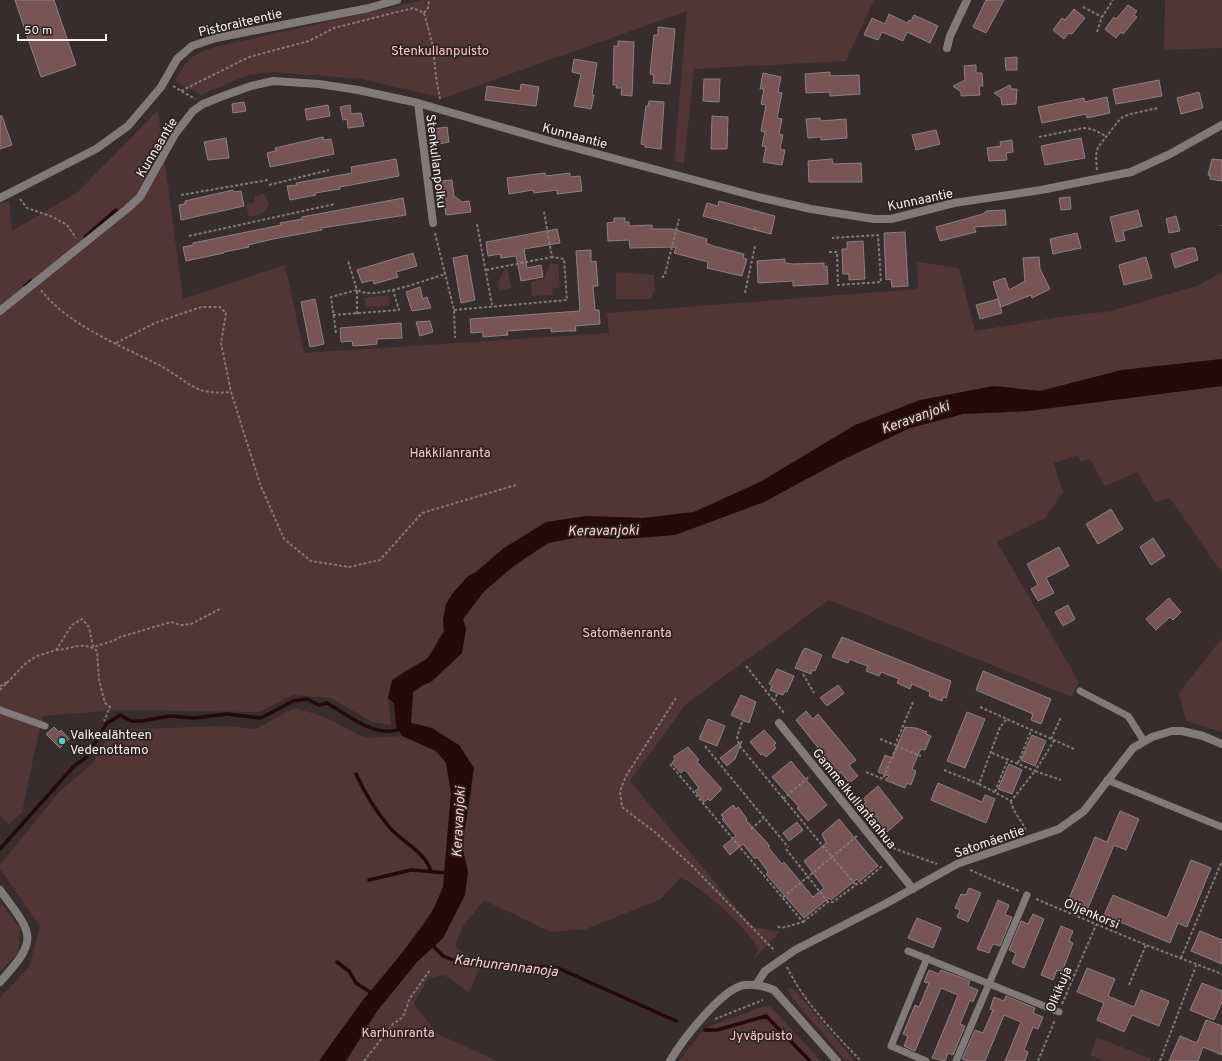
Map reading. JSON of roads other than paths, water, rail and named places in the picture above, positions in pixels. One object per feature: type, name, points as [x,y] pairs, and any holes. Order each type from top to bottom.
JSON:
[{"type":"street","name":"Pistoraiteentie","points":[[0,198],[50,171],[96,149],[128,126],[164,82],[177,59],[192,46],[216,38],[369,8],[397,0]]},
{"type":"street","points":[[947,48],[950,36],[967,0]]},
{"type":"street","name":"Kunnaantie","points":[[0,311],[140,197],[175,134],[193,111],[203,104],[251,86],[273,81],[319,84],[358,90],[418,103],[553,142],[758,197],[811,209],[874,219],[891,219],[954,203],[1041,190],[1098,179],[1142,168],[1199,139],[1222,125]]},
{"type":"street","name":"Stenkullanpolku","points":[[418,103],[434,223]]},
{"type":"street","name":"Gammelkullantanhua","points":[[779,723],[913,889]]},
{"type":"street","name":"Satomäentie","points":[[756,985],[765,971],[795,950],[913,889],[957,864],[1059,829],[1084,811],[1126,755],[1144,741],[1159,734],[1182,730],[1203,736],[1222,744]]},
{"type":"street","points":[[0,890],[24,922],[28,932],[25,952],[0,982]]},
{"type":"street","points":[[670,1061],[683,1040],[720,1000],[743,986],[756,985],[774,990],[837,1061]]},
{"type":"lane","points":[[1080,692],[1128,716],[1144,741]]},
{"type":"lane","points":[[0,710],[45,726]]},
{"type":"lane","points":[[1107,780],[1222,827]]},
{"type":"lane","points":[[956,1061],[1027,895]]},
{"type":"lane","points":[[908,951],[1059,1012]]},
{"type":"lane","points":[[926,1061],[891,1046],[927,958]]},
{"type":"water","name":"Keravanjoki","points":[[1222,359],[1222,386],[1028,411],[963,414],[910,428],[840,461],[764,502],[675,535],[622,539],[578,537],[548,543],[515,565],[484,591],[463,619],[466,629],[462,653],[431,682],[423,685],[413,692],[411,723],[432,728],[459,745],[474,768],[462,846],[468,872],[465,895],[443,938],[417,962],[377,1011],[346,1061],[319,1061],[360,1004],[424,924],[434,908],[443,887],[451,793],[446,763],[436,751],[402,736],[396,726],[394,703],[388,698],[392,680],[428,658],[444,631],[443,620],[446,604],[453,593],[468,576],[476,572],[504,548],[546,522],[586,516],[643,518],[694,512],[760,482],[855,425],[920,400],[994,386],[1040,391],[1122,370]]},
{"type":"waterway","points":[[85,237],[116,210]]},
{"type":"waterway","points":[[25,286],[31,281]]},
{"type":"waterway","points":[[0,849],[74,766],[87,757],[106,724],[120,715],[131,721],[141,721],[170,716],[194,718],[227,714],[261,718],[293,701],[307,699],[319,705],[327,703],[354,720],[373,729],[393,731],[403,728]]},
{"type":"waterway","points":[[356,774],[371,802],[390,828],[419,853],[428,865],[431,872]]},
{"type":"waterway","points":[[369,880],[411,870],[448,873]]},
{"type":"waterway","name":"Karhunrannanoja","points":[[431,944],[443,956],[453,960],[558,968],[676,1021]]},
{"type":"waterway","points":[[337,962],[349,971],[356,983],[373,994]]},
{"type":"waterway","name":"Karhunrannanoja","points":[[705,1030],[717,1030],[766,1016],[810,1061]]},
{"type":"place","name":"Valkealähteen Vedenottamo","points":[[62,741]]},
{"type":"park label","name":"Stenkullanpuisto","points":[[440,50]]},
{"type":"park label","name":"Hakkilanranta","points":[[450,452]]},
{"type":"park label","name":"Satomäenranta","points":[[627,632]]},
{"type":"park label","name":"Karhunranta","points":[[398,1032]]},
{"type":"park label","name":"Jyväpuisto","points":[[761,1035]]}]
